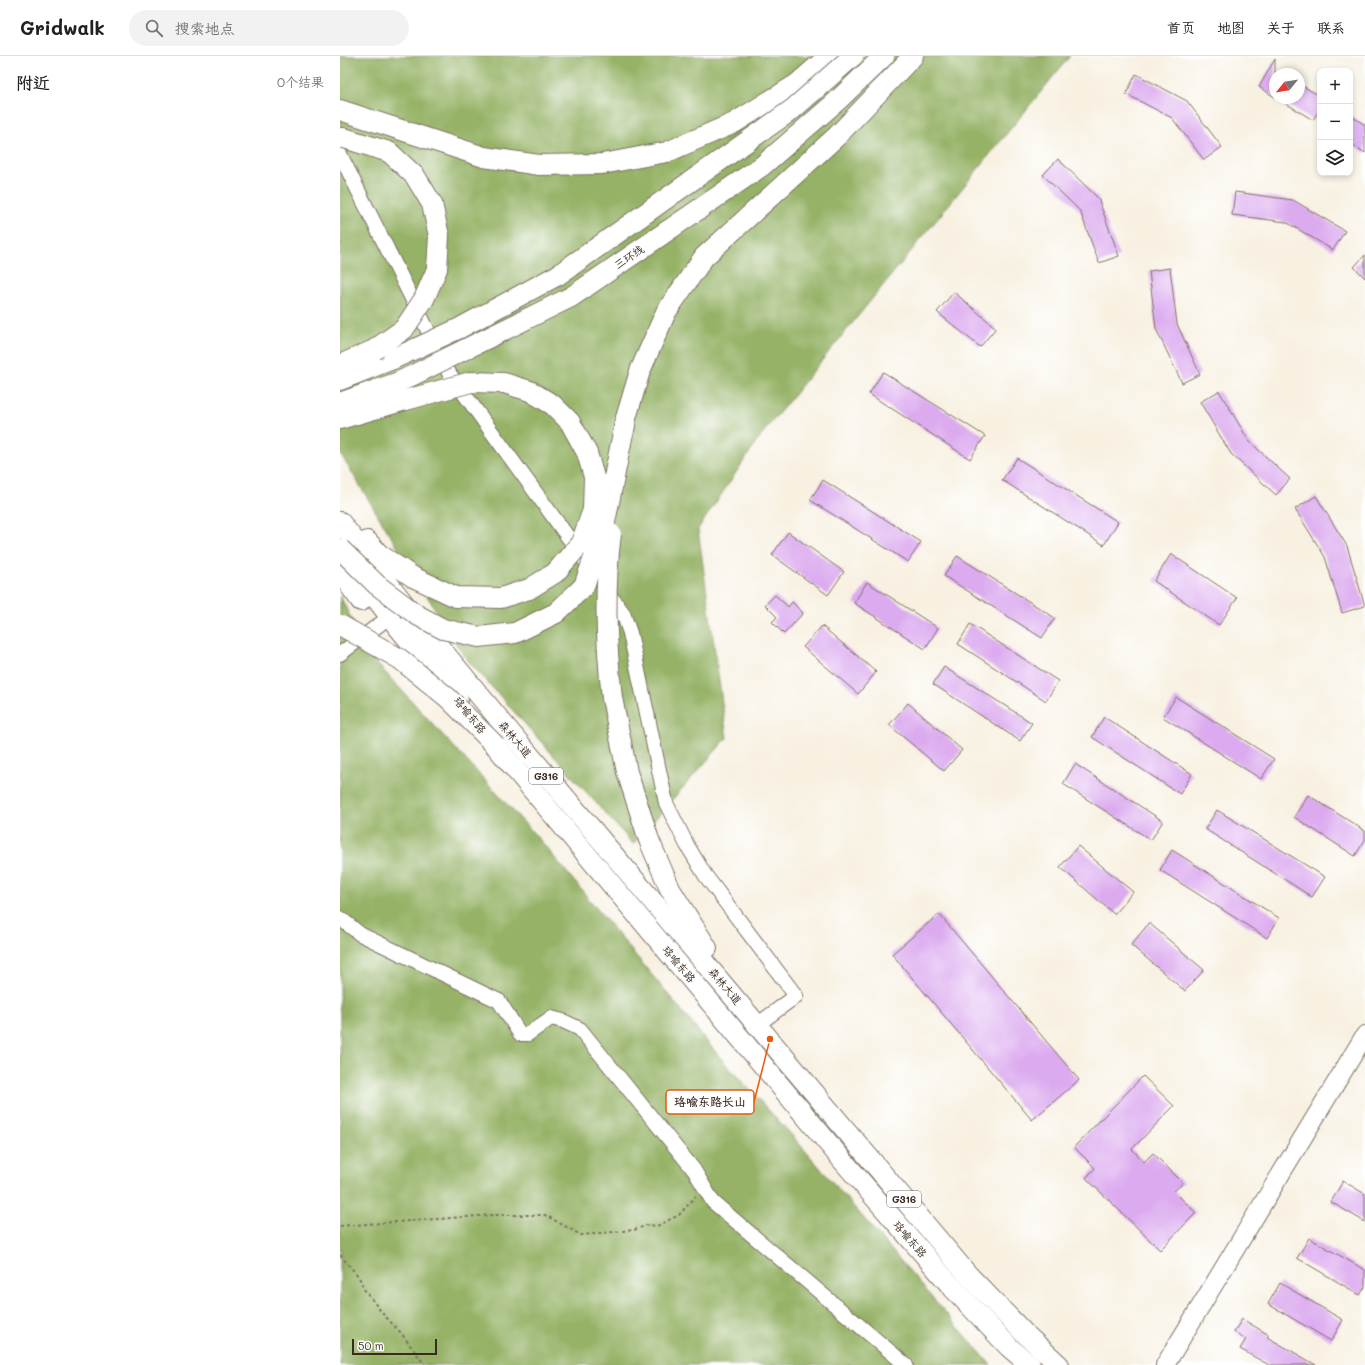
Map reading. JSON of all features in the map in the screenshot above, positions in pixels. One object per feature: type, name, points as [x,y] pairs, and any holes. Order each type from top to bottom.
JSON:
[{"type":"highway","points":[[340,110],[484,157],[539,165],[602,164],[667,152],[734,124],[797,84],[830,56]]},
{"type":"highway","points":[[340,380],[394,359],[460,328],[558,275],[793,109],[853,56]]},
{"type":"highway","name":"三环线","points":[[340,403],[399,382],[571,297],[762,166],[837,102],[884,56]]},
{"type":"highway","points":[[340,550],[377,585],[417,615],[443,629],[479,637],[515,633],[556,613],[584,586],[603,532],[626,418],[640,371],[666,312],[704,257],[837,136],[913,56]]},
{"type":"highway","points":[[340,121],[350,121],[437,142]]},
{"type":"highway","points":[[340,138],[389,152],[415,176],[432,204],[439,236],[437,269],[424,300],[404,329],[374,350],[340,365]]},
{"type":"highway","points":[[340,419],[471,382],[504,383],[530,391],[553,405],[570,422],[587,453],[594,477],[593,510],[581,543],[555,573],[529,589],[500,598],[456,597],[413,577],[379,554],[340,511]]},
{"type":"highway","points":[[626,418],[607,564],[608,665],[612,698],[627,772],[649,840],[670,889],[689,922],[757,1025]]},
{"type":"highway","name":"森林大道","points":[[340,522],[412,614],[509,732],[757,1025]]},
{"type":"highway","name":"珞喻东路","points":[[340,550],[398,627],[844,1162],[953,1288],[1009,1347],[1030,1365]]},
{"type":"highway","name":"G316","points":[[340,572],[380,624],[563,847],[703,1011],[754,1054]]},
{"type":"highway","points":[[340,625],[400,659],[448,698],[496,746]]},
{"type":"highway","name":"珞喻东路","points":[[757,1025],[968,1275],[1023,1332],[1059,1365]]},
{"type":"main road","points":[[1165,1365],[1365,1035]]},
{"type":"street","points":[[340,154],[449,373],[623,613],[630,633],[666,803],[687,845],[705,875],[796,996],[757,1025]]},
{"type":"street","points":[[340,654],[380,624]]},
{"type":"street","points":[[340,918],[360,934],[499,1001],[520,1034],[528,1034],[550,1018],[563,1021],[580,1029],[694,1170],[713,1202],[906,1365]]},
{"type":"path","points":[[340,1226],[492,1215],[545,1215],[581,1235],[634,1230],[648,1225],[657,1226],[679,1216],[704,1188]]},
{"type":"path","points":[[340,1255],[359,1277],[364,1289],[383,1314],[401,1333],[425,1365]]},
{"type":"green space","points":[[340,56],[1070,56],[762,434],[698,529],[727,738],[633,844],[463,655],[340,453]]},
{"type":"green space","points":[[340,596],[370,656],[540,840],[724,1062],[789,1132],[991,1365],[340,1365]]},
{"type":"building","points":[[1275,59],[1275,68],[1270,68]]},
{"type":"building","points":[[1269,70],[1269,93],[1259,87]]},
{"type":"building","points":[[1136,74],[1187,101],[1222,147],[1204,160],[1172,118],[1126,94]]},
{"type":"building","points":[[1305,87],[1317,94],[1317,114],[1313,120],[1287,104],[1305,104]]},
{"type":"building","points":[[1353,117],[1365,125],[1365,153],[1353,145]]},
{"type":"building","points":[[1058,159],[1098,198],[1119,256],[1099,263],[1080,211],[1043,175]]},
{"type":"building","points":[[1235,192],[1293,200],[1345,231],[1333,250],[1286,222],[1232,215]]},
{"type":"building","points":[[1365,255],[1365,278],[1354,267]]},
{"type":"building","points":[[1170,268],[1177,324],[1200,374],[1182,383],[1156,329],[1149,271]]},
{"type":"building","points":[[954,292],[996,328],[980,347],[937,312]]},
{"type":"building","points":[[883,372],[985,436],[970,459],[869,394]]},
{"type":"building","points":[[1219,391],[1249,441],[1290,479],[1276,495],[1231,454],[1200,402]]},
{"type":"building","points":[[1017,458],[1118,522],[1104,545],[1002,480]]},
{"type":"building","points":[[823,480],[921,542],[908,562],[810,500]]},
{"type":"building","points":[[1316,496],[1347,546],[1365,606],[1342,613],[1325,557],[1295,509]]},
{"type":"building","points":[[788,532],[844,572],[828,595],[772,555]]},
{"type":"building","points":[[1171,554],[1237,598],[1219,625],[1154,581]]},
{"type":"building","points":[[957,556],[1055,618],[1042,638],[944,576]]},
{"type":"building","points":[[867,582],[938,628],[925,649],[854,603]]},
{"type":"building","points":[[775,595],[788,607],[792,602],[803,613],[784,634],[772,622],[777,617],[765,605]]},
{"type":"building","points":[[970,624],[1058,681],[1046,701],[958,644]]},
{"type":"building","points":[[822,626],[876,672],[858,694],[803,647]]},
{"type":"building","points":[[944,667],[1032,723],[1020,741],[933,684]]},
{"type":"building","points":[[1176,697],[1274,759],[1261,779],[1163,717]]},
{"type":"building","points":[[908,703],[962,750],[944,771],[889,725]]},
{"type":"building","points":[[1104,717],[1192,774],[1180,794],[1092,737]]},
{"type":"building","points":[[1075,764],[1163,821],[1151,840],[1063,784]]},
{"type":"building","points":[[1308,795],[1365,831],[1365,840],[1355,856],[1294,817]]},
{"type":"building","points":[[1217,810],[1325,877],[1312,897],[1205,829]]},
{"type":"building","points":[[1078,846],[1133,892],[1114,914],[1060,867]]},
{"type":"building","points":[[1172,850],[1279,918],[1267,938],[1160,870]]},
{"type":"building","points":[[939,914],[1079,1080],[1032,1120],[892,954]]},
{"type":"building","points":[[1149,923],[1204,970],[1185,991],[1131,945]]},
{"type":"building","points":[[1143,1076],[1174,1106],[1132,1149],[1144,1162],[1153,1153],[1183,1183],[1174,1191],[1196,1213],[1160,1250],[1086,1178],[1095,1168],[1074,1147]]},
{"type":"building","points":[[1343,1181],[1365,1194],[1365,1222],[1331,1202]]},
{"type":"building","points":[[1309,1238],[1365,1270],[1365,1287],[1360,1295],[1297,1258]]},
{"type":"building","points":[[1280,1283],[1343,1320],[1331,1341],[1268,1304]]},
{"type":"building","points":[[1242,1319],[1269,1335],[1267,1337],[1316,1365],[1269,1365],[1240,1349],[1246,1339],[1234,1332]]},
{"type":"place","name":"珞喻东路长山","points":[[770,1039]]}]
